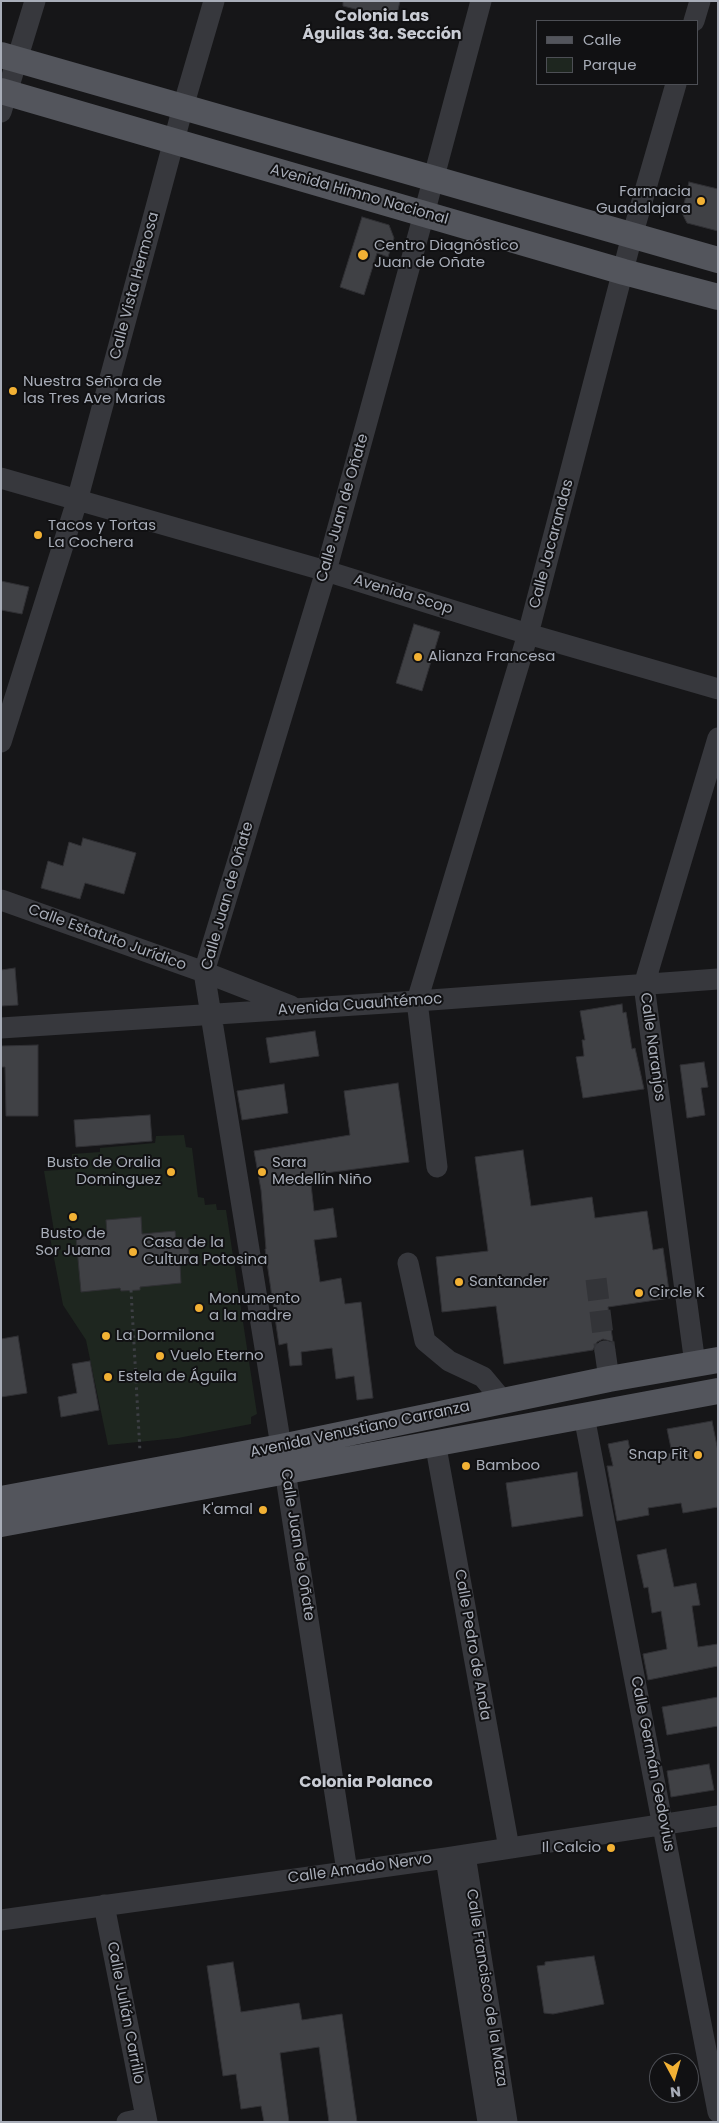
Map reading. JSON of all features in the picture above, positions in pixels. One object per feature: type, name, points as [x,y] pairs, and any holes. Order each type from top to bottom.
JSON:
[{"type":"main road","points":[[10,57],[718,260]]},
{"type":"main road","name":"Avenida Himno Nacional","points":[[3,98],[174,141],[624,272],[718,297]]},
{"type":"main road","name":"Avenida Venustiano Carranza","points":[[1,1524],[283,1459],[502,1401],[609,1379],[707,1362]]},
{"type":"main road","name":"Avenida Venustiano Carranza","points":[[1,1499],[141,1473],[435,1442],[718,1391]]},
{"type":"street","points":[[3,98],[10,57],[35,1]]},
{"type":"street","name":"Calle Vista Hermosa","points":[[1,742],[77,501],[183,107],[214,1]]},
{"type":"street","name":"Calle Juan de Oñate","points":[[347,1871],[283,1459],[204,972],[326,571],[481,1]]},
{"type":"street","points":[[694,20],[700,1]]},
{"type":"street","name":"Calle Jacarandas","points":[[417,1001],[528,634],[632,236],[676,85]]},
{"type":"street","name":"Avenida Scop","points":[[1,478],[326,571],[528,634],[718,690]]},
{"type":"street","name":"Calle Naranjos","points":[[707,1362],[644,985],[718,738]]},
{"type":"street","name":"Calle Estatuto Jurídico","points":[[1,900],[204,972],[296,1008]]},
{"type":"street","name":"Avenida Cuauhtémoc","points":[[1,1028],[718,979]]},
{"type":"street","points":[[417,1001],[437,1167]]},
{"type":"street","points":[[408,1263],[425,1341],[449,1361],[483,1377],[502,1401]]},
{"type":"street","points":[[605,1351],[609,1379]]},
{"type":"street","name":"Calle Germán Gedovius","points":[[584,1416],[718,2112]]},
{"type":"street","name":"Calle Pedro de Anda","points":[[435,1442],[509,1848]]},
{"type":"street","name":"Calle Amado Nervo","points":[[1,1920],[456,1856],[718,1816]]},
{"type":"street","name":"Calle Francisco de la Maza","points":[[456,1856],[488,2122]]},
{"type":"street","name":"Calle Francisco de la Maza","points":[[456,1856],[507,2122]]},
{"type":"street","name":"Calle Julián Carrillo","points":[[104,1905],[140,2121]]},
{"type":"path","points":[[130,1290],[141,1473]]},
{"type":"green space","points":[[184,1135],[186,1147],[192,1148],[198,1197],[204,1198],[205,1205],[216,1204],[217,1210],[226,1210],[257,1414],[251,1417],[251,1424],[178,1438],[108,1445],[86,1340],[63,1305],[49,1232],[54,1231],[44,1171],[72,1169],[72,1154],[100,1152],[100,1148],[155,1143],[156,1136]]},
{"type":"building","points":[[343,1],[400,1],[396,19],[343,6]]},
{"type":"building","name":"Farmacia Guadalajara","points":[[689,182],[718,189],[718,231],[687,223],[682,213]]},
{"type":"building","name":"Centro Diagnóstico Juan de Oñate","points":[[362,217],[389,225],[394,238],[388,257],[377,253],[364,295],[340,287]]},
{"type":"building","points":[[1,581],[29,587],[22,614],[1,610]]},
{"type":"building","name":"Alianza Francesa","points":[[414,624],[440,632],[422,691],[396,683]]},
{"type":"building","points":[[83,838],[136,853],[124,894],[85,883],[80,899],[41,888],[48,861],[63,866],[69,842],[81,846]]},
{"type":"building","points":[[15,968],[18,1005],[1,1006],[1,970]]},
{"type":"building","points":[[622,1004],[623,1013],[626,1012],[632,1049],[635,1048],[644,1089],[583,1098],[576,1057],[584,1056],[582,1040],[585,1040],[580,1011]]},
{"type":"building","points":[[315,1031],[319,1056],[270,1063],[266,1038]]},
{"type":"building","points":[[38,1045],[38,1116],[6,1116],[5,1067],[1,1067],[1,1046]]},
{"type":"building","points":[[704,1062],[708,1087],[701,1088],[705,1115],[687,1118],[680,1065]]},
{"type":"building","points":[[398,1083],[409,1162],[310,1175],[314,1211],[333,1208],[337,1237],[314,1240],[320,1282],[341,1278],[345,1304],[361,1302],[373,1398],[357,1400],[354,1376],[336,1379],[332,1348],[301,1352],[302,1365],[290,1366],[287,1343],[279,1345],[265,1249],[261,1190],[254,1151],[350,1135],[344,1091]]},
{"type":"building","points":[[284,1084],[288,1113],[242,1120],[237,1091]]},
{"type":"building","points":[[150,1115],[152,1141],[76,1147],[74,1120]]},
{"type":"building","points":[[523,1150],[531,1206],[592,1197],[595,1218],[647,1211],[653,1250],[663,1248],[670,1298],[608,1307],[613,1342],[603,1339],[597,1342],[593,1350],[504,1364],[496,1306],[442,1312],[436,1257],[488,1251],[475,1157]]},
{"type":"building","name":"Casa de la Cultura Potosina","points":[[141,1217],[142,1234],[175,1231],[176,1241],[188,1239],[190,1263],[180,1264],[181,1283],[140,1287],[140,1290],[121,1291],[120,1288],[81,1292],[76,1237],[107,1234],[106,1220]]},
{"type":"building","points":[[18,1336],[27,1393],[1,1397],[1,1339]]},
{"type":"building","points":[[90,1361],[99,1410],[61,1417],[58,1397],[77,1393],[72,1364]]},
{"type":"building","points":[[712,1421],[718,1451],[718,1507],[683,1513],[681,1503],[648,1508],[649,1515],[617,1521],[607,1466],[613,1466],[608,1444],[628,1440],[632,1460],[672,1453],[667,1429]]},
{"type":"building","points":[[577,1472],[583,1516],[512,1527],[506,1483]]},
{"type":"building","points":[[666,1549],[674,1587],[696,1583],[700,1605],[692,1606],[698,1647],[718,1644],[718,1666],[648,1680],[643,1654],[667,1649],[661,1611],[652,1613],[648,1587],[644,1588],[637,1555]]},
{"type":"building","points":[[718,1697],[718,1726],[667,1735],[662,1707]]},
{"type":"building","points":[[709,1764],[714,1790],[671,1797],[667,1771]]},
{"type":"building","points":[[594,1956],[604,2004],[553,2014],[544,2013],[537,1966],[545,1965],[545,1962]]},
{"type":"building","points":[[233,1962],[241,2012],[299,2003],[302,2020],[342,2014],[357,2122],[329,2122],[319,2047],[280,2053],[289,2122],[264,2122],[261,2106],[241,2109],[236,2074],[223,2076],[207,1966]]},
{"type":"tunnel","points":[[596,1279],[605,1351]]},
{"type":"place","name":"Farmacia Guadalajara","points":[[701,201]]},
{"type":"place","name":"Centro Diagnóstico Juan de Oñate","points":[[363,255]]},
{"type":"place","name":"Nuestra Señora de las Tres Ave Marias","points":[[13,391]]},
{"type":"place","name":"Tacos y Tortas La Cochera","points":[[38,535]]},
{"type":"place","name":"Alianza Francesa","points":[[418,657]]},
{"type":"place","name":"Busto de Oralia Dominguez","points":[[171,1172]]},
{"type":"place","name":"Sara Medellín Niño","points":[[262,1172]]},
{"type":"place","name":"Busto de Sor Juana","points":[[73,1217]]},
{"type":"place","name":"Casa de la Cultura Potosina","points":[[133,1252]]},
{"type":"place","name":"Santander","points":[[459,1282]]},
{"type":"place","name":"Circle K","points":[[639,1293]]},
{"type":"place","name":"Monumento a la madre","points":[[199,1308]]},
{"type":"place","name":"La Dormilona","points":[[106,1336]]},
{"type":"place","name":"Vuelo Eterno","points":[[160,1356]]},
{"type":"place","name":"Estela de Águila","points":[[108,1377]]},
{"type":"place","name":"Snap Fit","points":[[698,1455]]},
{"type":"place","name":"Bamboo","points":[[466,1466]]},
{"type":"place","name":"K'amal","points":[[263,1510]]},
{"type":"place","name":"Il Calcio","points":[[611,1848]]},
{"type":"district","name":"Colonia Las Águilas 3a. Sección","points":[[382,26]]},
{"type":"district","name":"Colonia Polanco","points":[[366,1783]]}]
